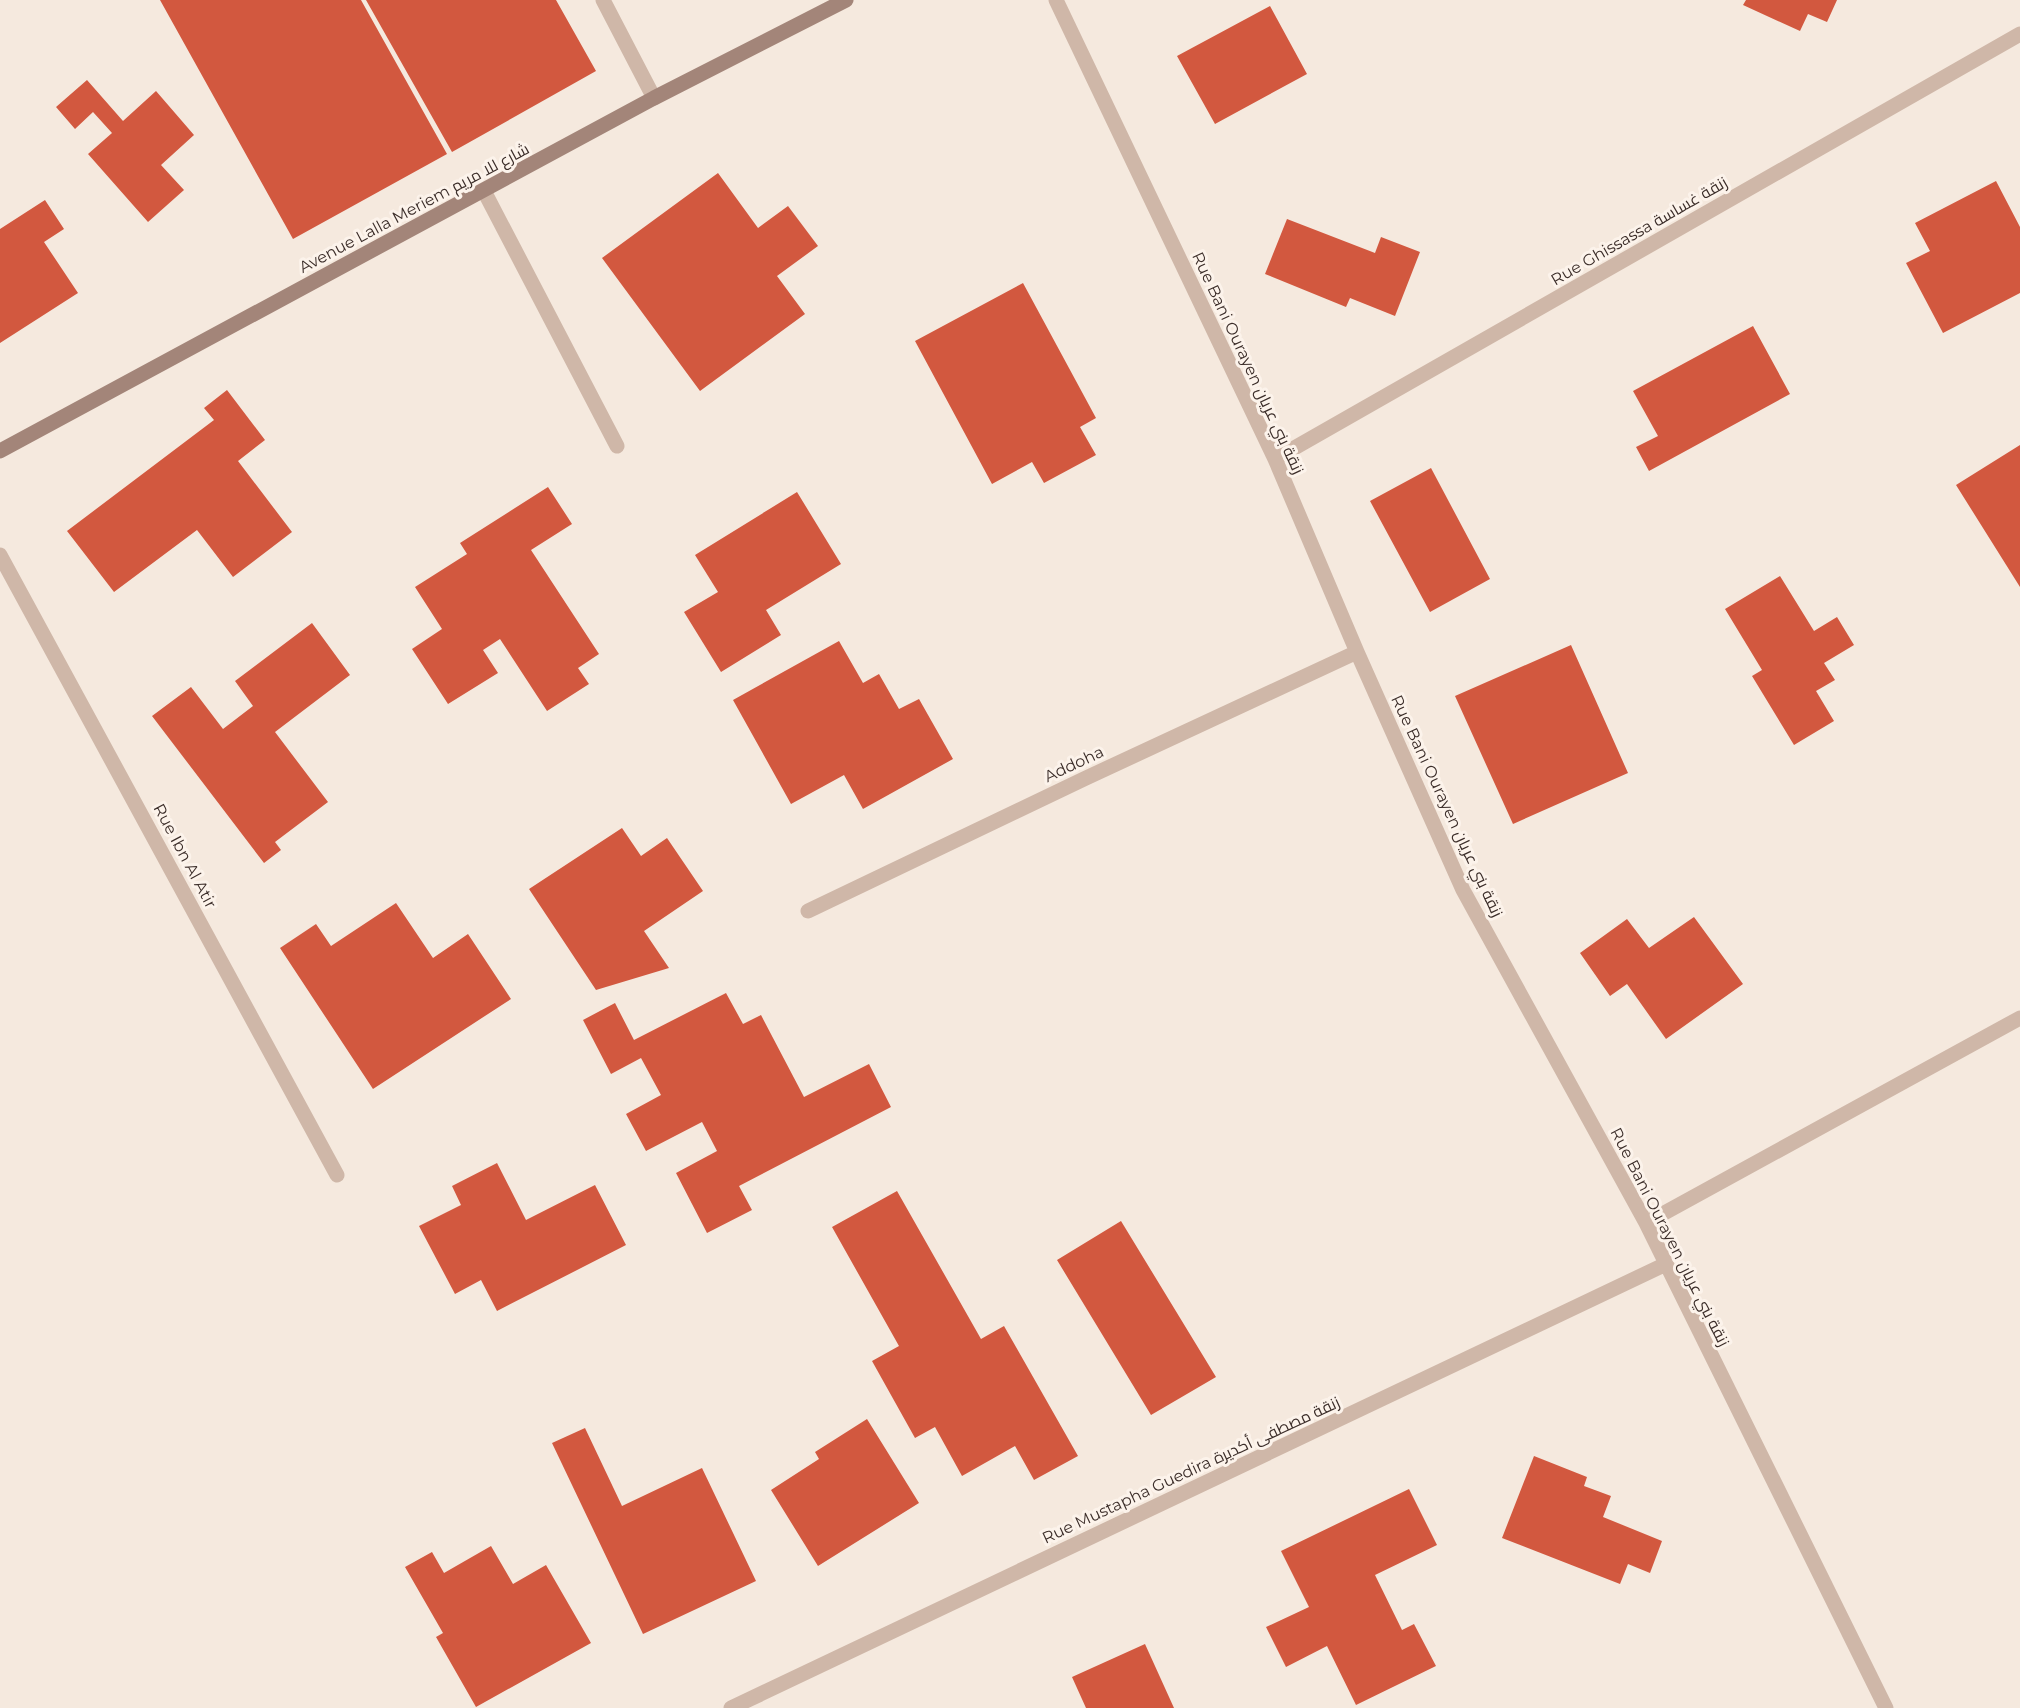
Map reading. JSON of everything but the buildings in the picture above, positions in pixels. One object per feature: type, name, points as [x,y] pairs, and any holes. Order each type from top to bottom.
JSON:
[{"type":"street","points":[[603,0],[654,98]]},
{"type":"street","name":"Avenue Lalla Meriem شارع للا مريم","points":[[0,451],[654,98],[846,0]]},
{"type":"street","name":"Rue Bani Ourayen زنقة بني عريان","points":[[1056,0],[1275,459],[1357,652],[1463,890],[1646,1223],[1886,1708]]},
{"type":"street","name":"Rue Ghissassa زنقة غساسة","points":[[1275,459],[2020,34]]},
{"type":"street","points":[[484,191],[618,446]]},
{"type":"street","name":"Rue Ibn Al Atir","points":[[0,555],[337,1175]]},
{"type":"street","name":"Addoha","points":[[808,912],[1076,783],[1357,652]]},
{"type":"street","points":[[1646,1223],[2020,1018]]},
{"type":"street","name":"Rue Mustapha Guedira زنقة مصطفى أكديرة","points":[[731,1708],[1666,1264]]}]
